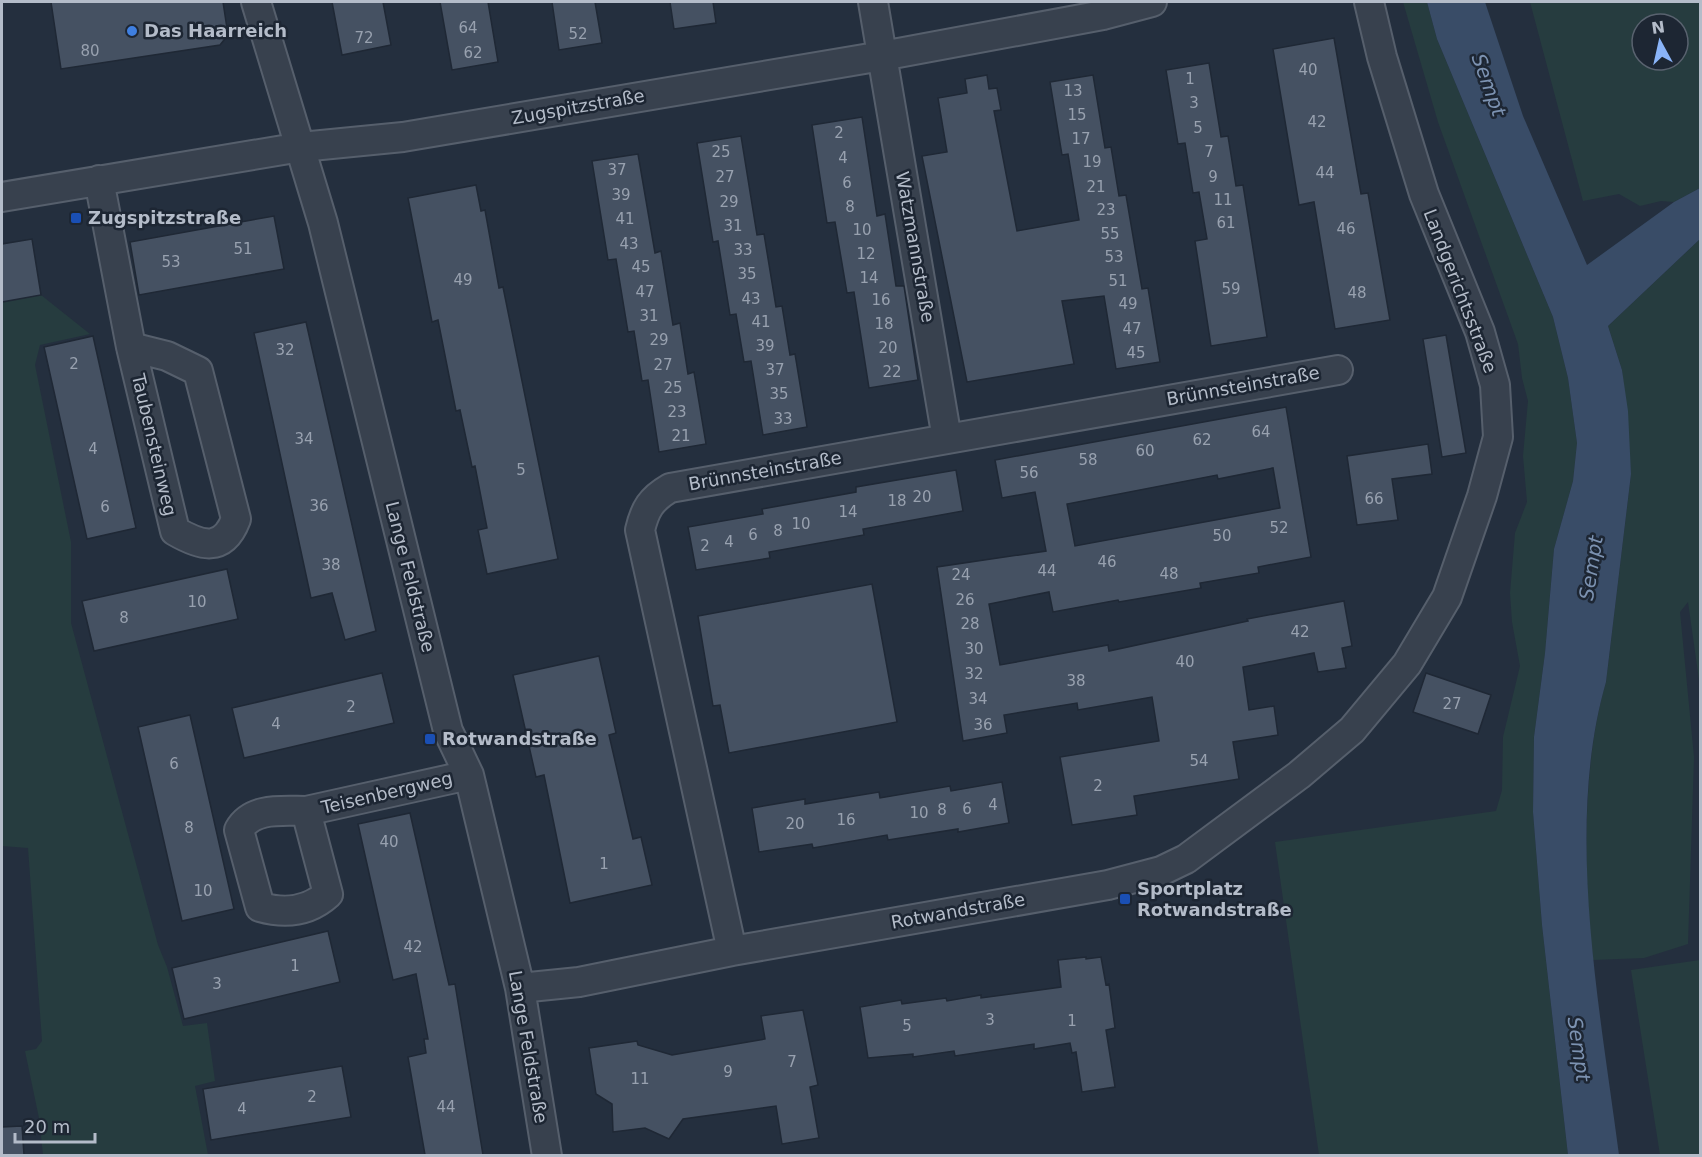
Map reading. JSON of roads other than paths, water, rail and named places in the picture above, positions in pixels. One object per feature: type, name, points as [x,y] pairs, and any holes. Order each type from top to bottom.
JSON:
[{"type":"street","name":"Lange Feldstraße","points":[[256,2],[326,235],[448,731],[469,775],[520,988],[547,1155]]},
{"type":"street","name":"Watzmannstraße","points":[[873,2],[947,439]]},
{"type":"street","name":"Zugspitzstraße","points":[[2,197],[301,147],[403,137],[882,56],[1103,15],[1131,5],[1152,2]]},
{"type":"street","name":"Landgerichtsstraße","points":[[1352,730],[1407,663],[1447,597],[1482,496],[1498,437],[1495,385],[1480,332],[1424,194],[1382,57],[1369,2]]},
{"type":"street","name":"Taubensteinweg","points":[[99,180],[131,347],[175,531],[193,542],[213,544],[230,534],[236,519],[198,371],[167,356],[131,347]]},
{"type":"street","name":"Brünnsteinstraße","points":[[732,951],[640,530],[644,512],[654,498],[670,488],[1338,370]]},
{"type":"street","name":"Rotwandstraße","points":[[520,988],[579,982],[732,951],[1108,885],[1161,871],[1186,859],[1299,775],[1352,730]]},
{"type":"street","name":"Teisenbergweg","points":[[306,811],[469,775]]},
{"type":"water","name":"Sempt","points":[[1427,2],[1485,2],[1523,116],[1587,265],[1674,202],[1700,188],[1700,239],[1608,326],[1622,370],[1628,411],[1631,474],[1606,682],[1594,738],[1588,796],[1587,857],[1595,979],[1619,1155],[1568,1155],[1542,925],[1533,812],[1534,737],[1545,653],[1554,549],[1573,481],[1577,443],[1568,378],[1553,317],[1437,39]]},
{"type":"place","name":"Das Haarreich","points":[[132,31]]},
{"type":"place","name":"Zugspitzstraße","points":[[76,218]]},
{"type":"place","name":"Rotwandstraße","points":[[430,739]]},
{"type":"place","name":"Sportplatz Rotwandstraße","points":[[1125,899]]}]
